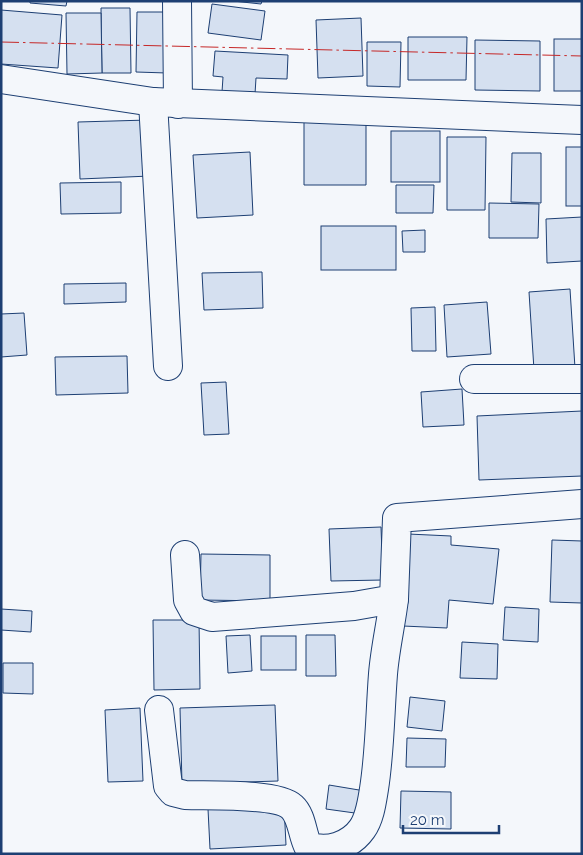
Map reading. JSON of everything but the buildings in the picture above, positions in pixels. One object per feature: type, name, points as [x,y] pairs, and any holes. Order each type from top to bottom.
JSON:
[{"type":"street","points":[[168,366],[165,103],[177,1]]},
{"type":"street","points":[[1,79],[165,103],[582,120]]},
{"type":"street","points":[[474,379],[582,379]]},
{"type":"street","points":[[159,710],[168,786],[173,792],[185,795],[268,798],[286,803],[293,807],[298,816],[304,839],[308,846],[318,850],[330,849],[348,843],[362,828],[371,806],[378,762],[383,673],[394,598],[396,518],[582,504]]},
{"type":"street","points":[[185,555],[188,600],[194,611],[212,617],[354,606],[394,598]]},
{"type":"power","points":[[1,42],[582,56]]}]
